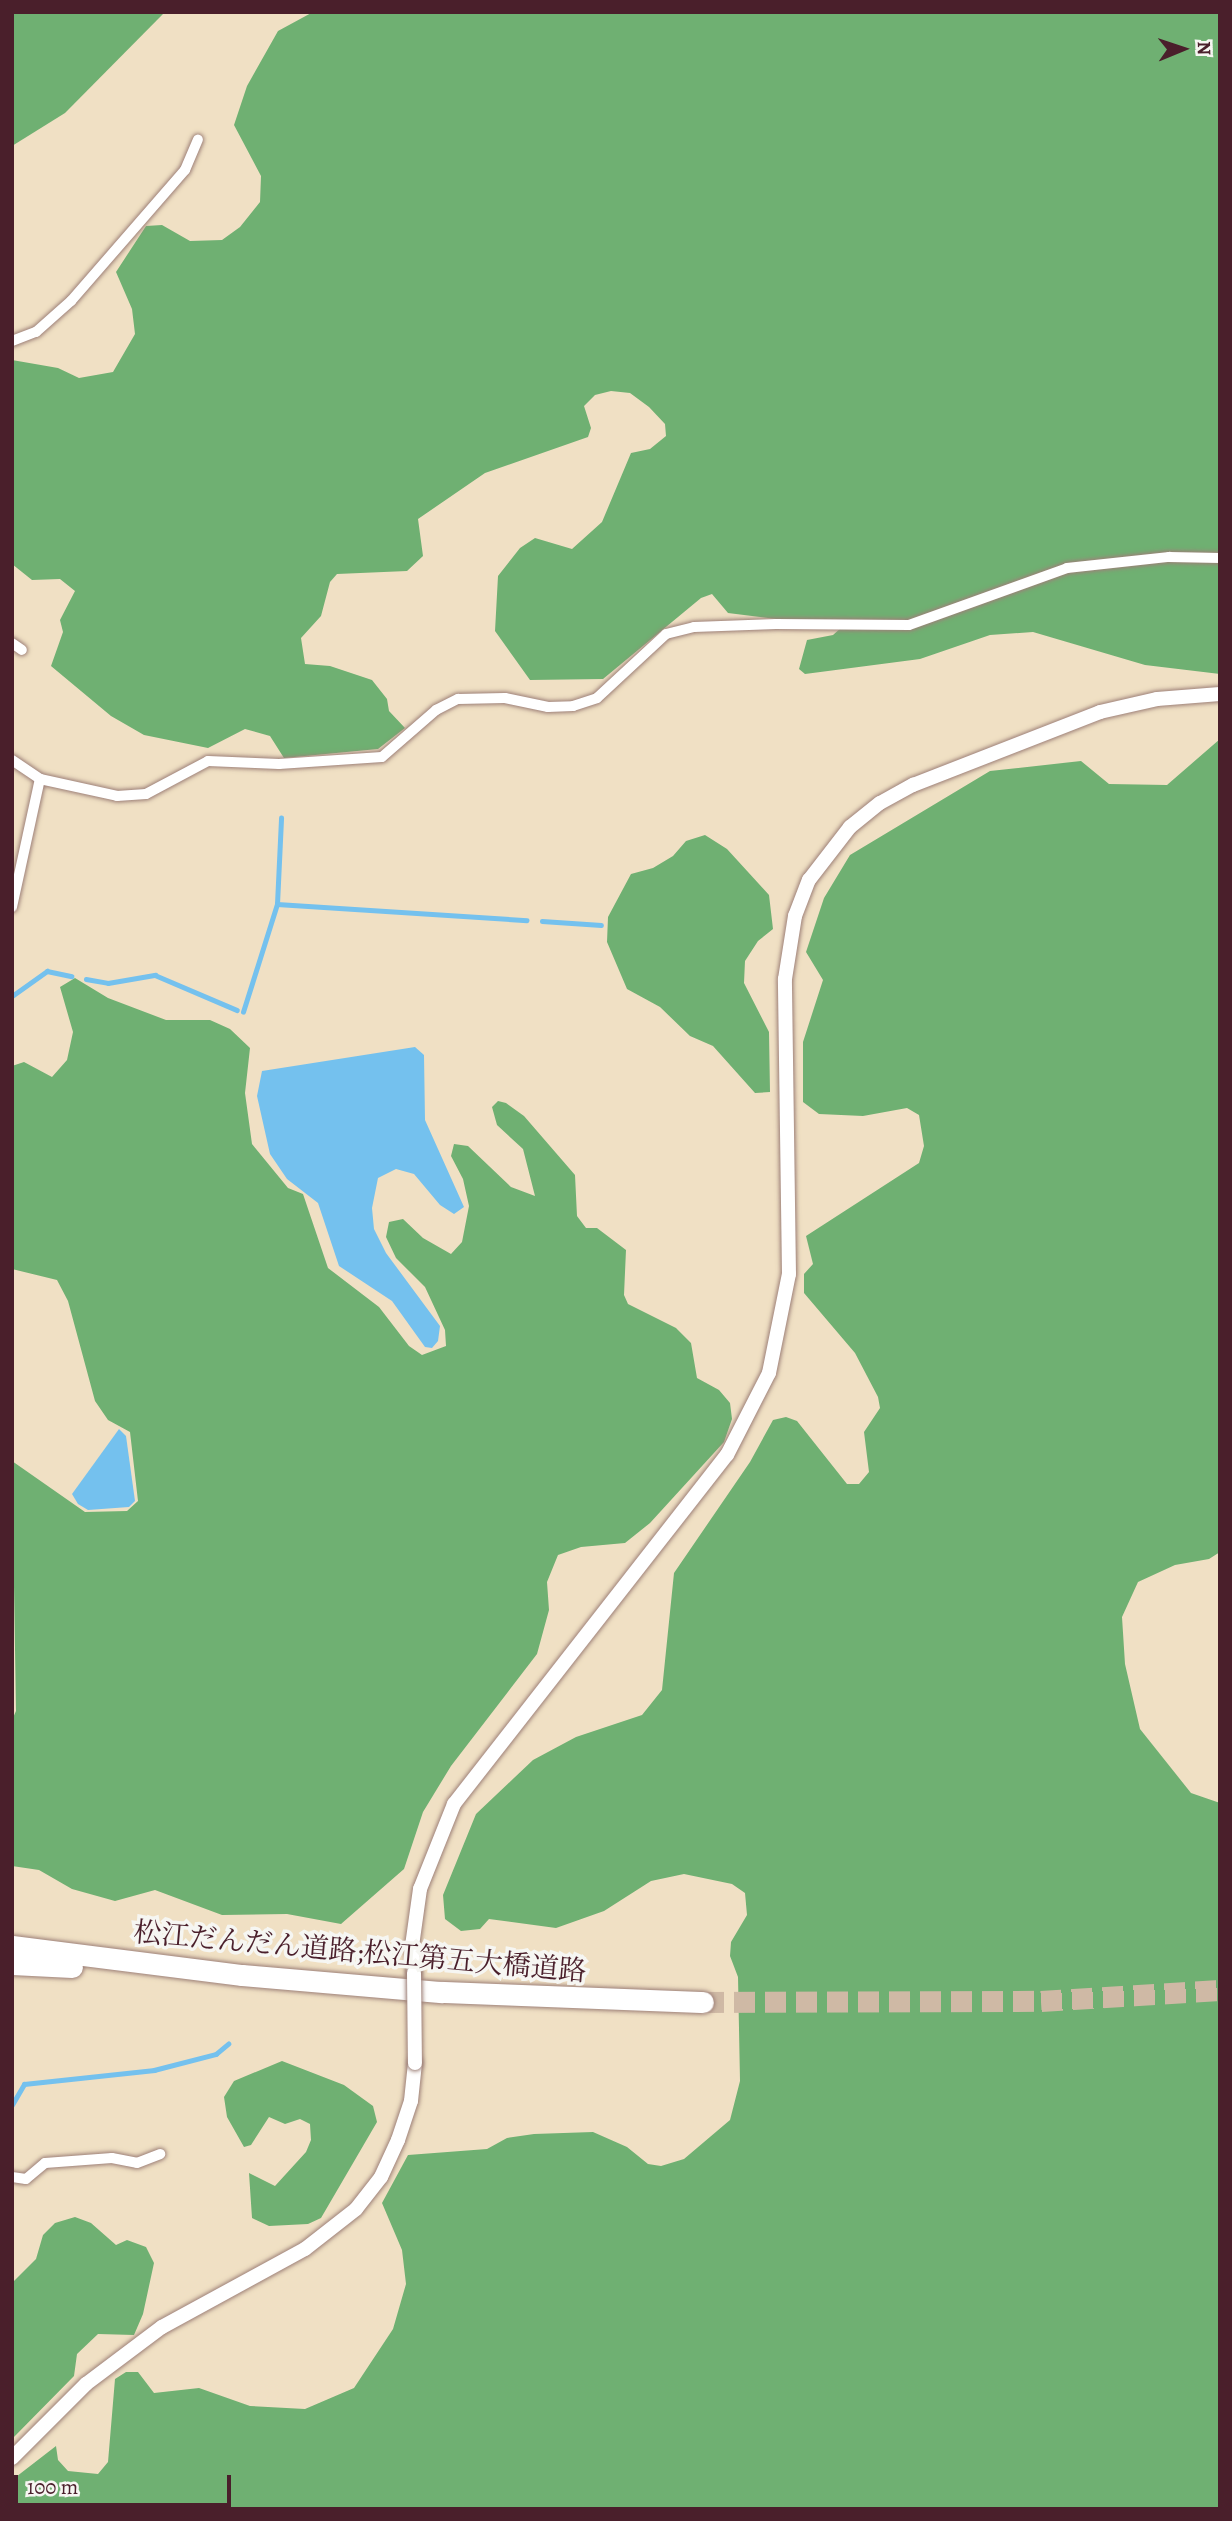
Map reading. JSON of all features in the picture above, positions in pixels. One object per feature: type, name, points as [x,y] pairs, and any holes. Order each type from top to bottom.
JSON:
[{"type":"highway","points":[[12,1941],[45,1951]]},
{"type":"highway","name":"松江だんだん道路;松江第五大橋道路","points":[[12,1946],[242,1975],[456,1992],[703,2002]]},
{"type":"highway","points":[[12,1964],[242,1975]]},
{"type":"street","points":[[12,341],[36,332],[71,301],[185,170],[198,140]]},
{"type":"street","points":[[12,760],[40,779],[117,796],[146,794],[208,761],[279,764],[382,757],[436,710],[457,699],[505,698],[548,707],[573,706],[597,698],[666,634],[776,624],[909,625],[1068,568],[1169,557],[1220,558]]},
{"type":"street","points":[[12,2458],[86,2384],[151,2335],[305,2249],[356,2209],[381,2177],[398,2140],[411,2101],[415,2063],[412,1946],[421,1889],[454,1804],[505,1733],[727,1455],[769,1373],[789,1274],[785,979],[795,916],[809,880],[850,827],[880,803],[913,785],[1100,712],[1157,699],[1220,694]]},
{"type":"street","points":[[12,907],[40,779]]},
{"type":"street","points":[[12,2177],[26,2179],[45,2163],[112,2158],[137,2163],[160,2154]]},
{"type":"green space","points":[[12,12],[165,12],[65,113],[12,146]]},
{"type":"green space","points":[[313,12],[1220,12],[1220,674],[1145,665],[1033,632],[990,635],[920,659],[805,674],[799,669],[807,640],[833,635],[842,627],[728,613],[712,594],[701,598],[603,679],[530,680],[495,631],[498,576],[520,548],[535,538],[572,549],[602,522],[631,453],[650,449],[666,436],[665,424],[649,407],[630,393],[611,391],[595,395],[584,406],[591,428],[588,437],[485,473],[418,519],[423,556],[407,571],[337,574],[330,582],[321,616],[301,638],[305,664],[330,666],[372,680],[387,699],[389,711],[405,728],[378,749],[284,758],[270,736],[245,729],[208,748],[144,735],[111,716],[51,666],[63,632],[60,620],[75,591],[60,579],[32,580],[12,564],[12,360],[58,368],[79,378],[113,372],[135,334],[132,309],[116,272],[146,226],[162,225],[190,241],[222,240],[240,227],[260,202],[261,176],[234,125],[247,86],[278,31]]},
{"type":"green space","points":[[1220,739],[1220,1552],[1209,1559],[1175,1565],[1138,1582],[1122,1617],[1125,1664],[1140,1729],[1191,1793],[1220,1803],[1220,2509],[12,2509],[12,2480],[56,2446],[58,2460],[68,2471],[98,2474],[108,2462],[115,2379],[126,2372],[138,2372],[154,2393],[199,2388],[250,2406],[305,2409],[354,2388],[393,2329],[406,2284],[402,2250],[382,2203],[408,2155],[487,2149],[507,2138],[534,2134],[593,2132],[627,2147],[648,2164],[661,2166],[684,2159],[730,2120],[740,2081],[738,1977],[730,1956],[731,1942],[747,1915],[745,1893],[732,1884],[684,1874],[651,1881],[604,1911],[556,1928],[489,1919],[480,1929],[461,1931],[445,1919],[443,1895],[476,1814],[533,1760],[576,1737],[642,1715],[662,1690],[674,1573],[750,1462],[773,1420],[786,1417],[797,1421],[847,1484],[859,1484],[869,1472],[864,1432],[880,1408],[878,1397],[855,1353],[804,1293],[804,1274],[813,1264],[806,1236],[919,1163],[924,1146],[919,1115],[907,1108],[863,1116],[819,1114],[803,1102],[803,1042],[823,980],[806,952],[824,898],[850,855],[990,771],[1081,761],[1109,784],[1167,785]]},
{"type":"green space","points":[[705,835],[727,849],[769,895],[773,929],[758,941],[745,961],[744,983],[769,1032],[770,1092],[755,1093],[713,1046],[690,1036],[660,1007],[627,989],[607,942],[608,917],[631,874],[653,868],[673,856],[686,841]]},
{"type":"green space","points":[[75,978],[108,998],[166,1020],[210,1020],[230,1029],[250,1048],[245,1093],[252,1144],[288,1188],[303,1194],[328,1268],[379,1307],[409,1346],[422,1355],[446,1346],[445,1330],[425,1287],[396,1258],[386,1237],[389,1222],[403,1219],[423,1238],[451,1254],[462,1242],[469,1206],[463,1179],[451,1156],[454,1144],[468,1146],[511,1187],[535,1196],[523,1149],[497,1125],[492,1107],[498,1101],[506,1103],[524,1116],[575,1175],[577,1216],[586,1228],[597,1228],[626,1250],[624,1295],[628,1304],[676,1328],[691,1343],[697,1378],[719,1390],[730,1403],[732,1419],[724,1442],[650,1523],[625,1543],[581,1547],[558,1555],[547,1582],[549,1610],[537,1654],[451,1766],[423,1812],[404,1869],[341,1924],[287,1914],[222,1915],[155,1890],[115,1901],[72,1889],[39,1870],[12,1866],[12,1720],[16,1711],[12,1461],[85,1512],[127,1511],[138,1501],[130,1432],[108,1420],[95,1401],[68,1301],[57,1280],[12,1269],[12,1066],[24,1062],[52,1077],[67,1060],[73,1032],[60,987]]},
{"type":"green space","points":[[282,2061],[344,2085],[373,2106],[377,2122],[321,2218],[308,2224],[269,2226],[252,2218],[249,2173],[275,2186],[306,2152],[311,2140],[310,2124],[300,2119],[285,2124],[269,2117],[251,2145],[244,2147],[227,2117],[224,2097],[234,2081]]},
{"type":"green space","points":[[75,2217],[91,2223],[116,2245],[127,2240],[146,2247],[154,2263],[143,2314],[134,2335],[98,2334],[77,2354],[74,2376],[12,2439],[12,2283],[36,2259],[43,2235],[55,2223]]},
{"type":"water","points":[[415,1047],[424,1055],[425,1120],[464,1207],[454,1214],[440,1205],[414,1174],[396,1169],[378,1178],[372,1208],[374,1229],[386,1253],[440,1326],[438,1341],[432,1348],[425,1347],[392,1301],[339,1266],[318,1203],[287,1179],[270,1154],[257,1096],[262,1071]]},
{"type":"water","points":[[119,1429],[126,1436],[135,1501],[129,1507],[88,1510],[78,1504],[72,1494]]},
{"type":"waterway","points":[[277,904],[281,818]]},
{"type":"waterway","points":[[243,1012],[277,904],[526,920]]},
{"type":"waterway","points":[[542,921],[601,925]]},
{"type":"waterway","points":[[12,996],[47,971],[71,976]]},
{"type":"waterway","points":[[86,979],[108,983],[155,975],[237,1010]]},
{"type":"waterway","points":[[12,2105],[24,2084],[154,2070],[216,2054],[228,2044]]},
{"type":"tunnel","points":[[703,2002],[1041,2001],[1220,1990]]}]
